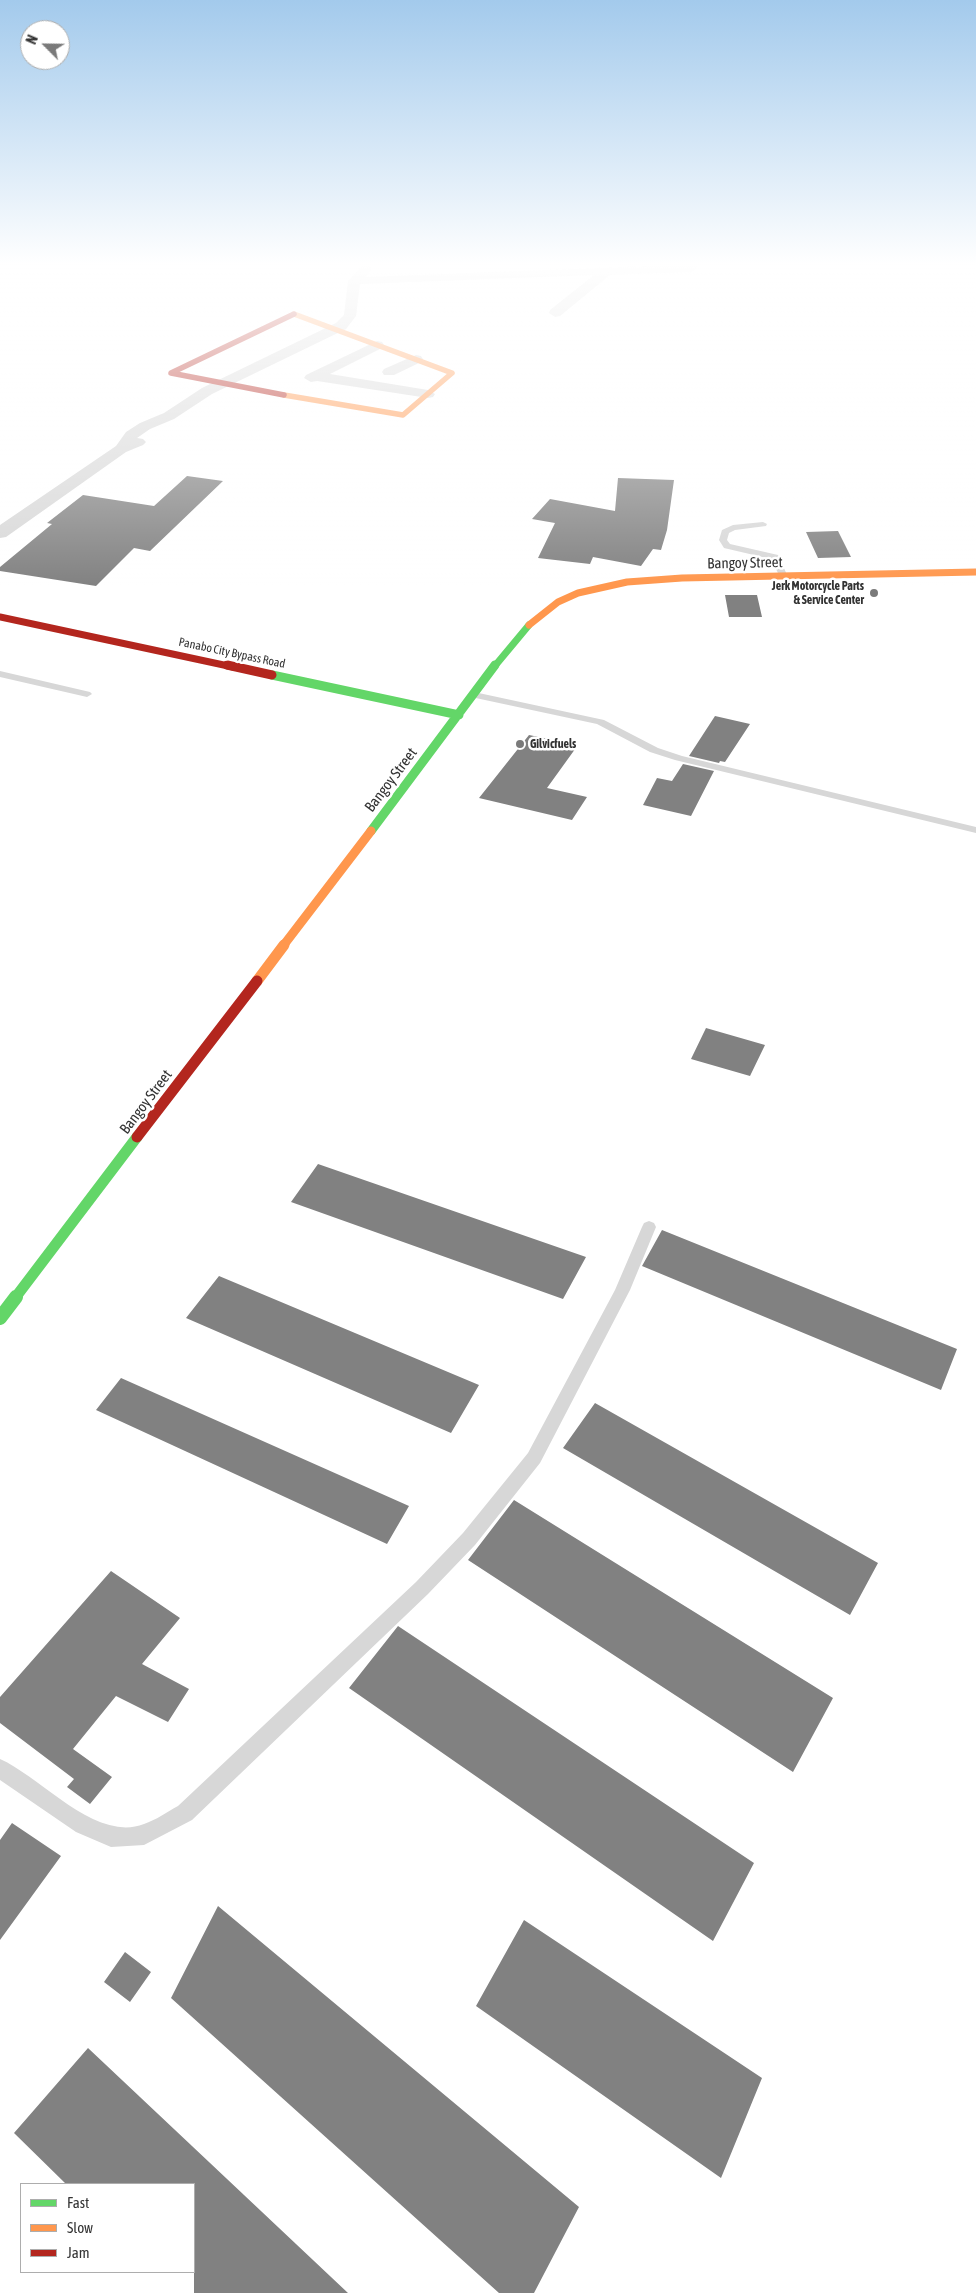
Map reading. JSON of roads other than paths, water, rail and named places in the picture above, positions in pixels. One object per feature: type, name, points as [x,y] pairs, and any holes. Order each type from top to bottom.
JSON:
[{"type":"street","points":[[171,373],[222,384],[403,415],[452,373]]},
{"type":"street","points":[[0,533],[121,449],[148,438],[161,429],[169,416],[201,394],[245,373]]},
{"type":"street","points":[[321,373],[309,379],[428,394]]},
{"type":"street","name":"Bangoy Street","points":[[0,1318],[524,630],[559,601],[576,594],[619,583],[647,580],[976,572]]},
{"type":"street","name":"Panabo City Bypass Road","points":[[0,617],[459,715]]},
{"type":"lane","points":[[763,524],[733,528],[726,532],[723,540],[727,546],[775,557],[784,577]]},
{"type":"lane","points":[[0,674],[87,694]]},
{"type":"lane","points":[[474,695],[600,722],[647,747],[679,758],[976,830]]},
{"type":"lane","points":[[0,1769],[83,1825],[111,1838],[144,1835],[185,1813],[422,1588],[469,1539],[534,1458],[622,1290],[649,1227]]},
{"type":"place","name":"Jerk Motorcycle Parts & Service Center","points":[[874,593]]},
{"type":"place","name":"Gilvicfuels","points":[[520,744]]}]
